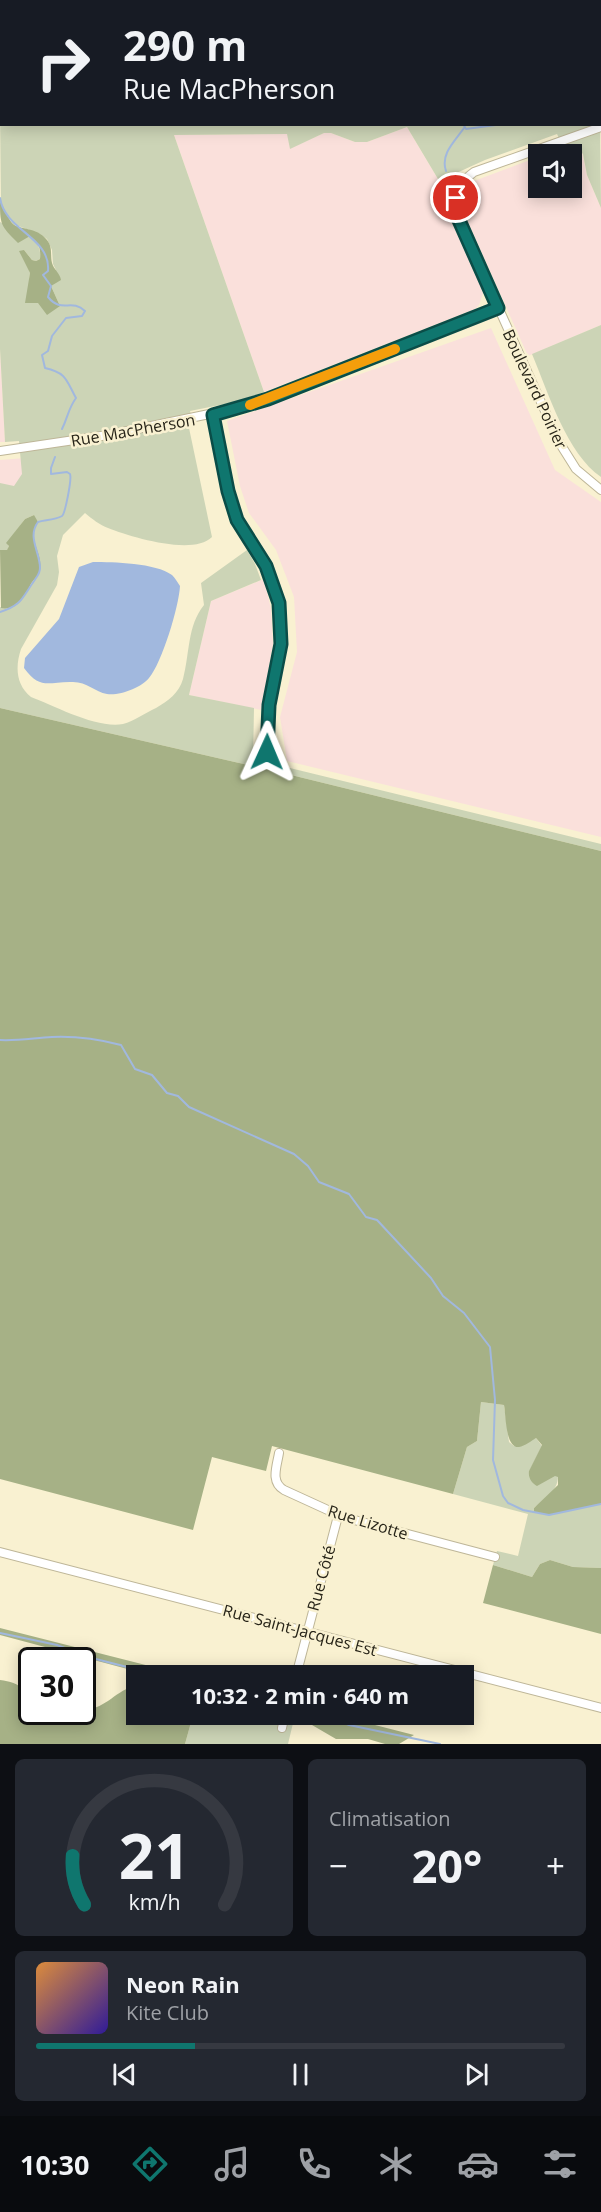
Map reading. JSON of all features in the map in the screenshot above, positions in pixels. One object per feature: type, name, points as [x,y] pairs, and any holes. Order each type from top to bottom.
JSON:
[{"type":"street","name":"Boulevard Poirier","points":[[601,127],[480,170],[469,176],[460,186],[456,198],[456,211],[565,454],[576,469],[601,490]]},
{"type":"street","name":"Rue MacPherson","points":[[0,451],[82,440],[213,415],[268,399],[498,308]]},
{"type":"street","points":[[213,415],[234,514],[244,534],[266,566],[279,603],[281,644],[269,705],[267,752]]},
{"type":"street","name":"Rue Lizotte","points":[[279,1453],[275,1478],[279,1487],[338,1516],[495,1557]]},
{"type":"street","name":"Rue Côté","points":[[299,1665],[338,1516]]},
{"type":"street","name":"Rue Saint-Jacques Est","points":[[0,1552],[601,1708]]},
{"type":"shaded area","points":[[407,127],[438,179],[448,181],[452,186],[447,206],[450,218],[483,293],[479,305],[475,309],[264,392],[174,135],[288,134],[291,148],[324,133],[331,133],[355,142],[367,142]]},
{"type":"shaded area","points":[[582,152],[587,175],[601,208],[601,325],[528,356],[463,211],[464,193],[474,181],[528,161],[528,198],[582,198]]},
{"type":"shaded area","points":[[491,328],[555,470],[601,502],[601,837],[287,761],[280,717],[297,652],[294,597],[276,550],[249,513],[240,486],[227,421]]},
{"type":"shaded area","points":[[0,349],[5,442],[0,442]]},
{"type":"shaded area","points":[[25,458],[21,491],[0,494],[0,460]]},
{"type":"shaded area","points":[[264,579],[271,609],[273,644],[261,710],[189,695],[211,601]]},
{"type":"green space","points":[[0,126],[600,126],[601,208],[587,175],[582,144],[562,144],[557,134],[485,160],[452,175],[450,180],[444,182],[438,179],[407,127],[367,142],[355,142],[331,133],[324,133],[290,149],[287,134],[174,135],[264,392],[235,402],[190,411],[194,426],[189,428],[212,537],[191,545],[146,540],[108,528],[85,513],[63,535],[57,556],[59,572],[57,585],[21,649],[18,675],[22,687],[31,697],[76,716],[101,723],[123,724],[156,708],[169,699],[181,684],[192,631],[204,605],[201,583],[247,550],[261,580],[211,601],[189,695],[254,708],[253,759],[601,844],[601,851],[287,774],[0,708],[0,607],[9,609],[26,594],[39,573],[37,550],[33,539],[34,515],[25,519],[7,543],[9,546],[7,551],[0,550],[0,483],[14,486],[22,474],[19,441],[5,442],[0,349],[0,222],[28,235],[38,244],[40,259],[36,261],[32,260],[24,250],[30,273],[29,282],[38,303],[60,306],[51,286],[56,270],[47,239],[13,224],[1,205]]},
{"type":"green space","points":[[0,198],[13,224],[38,233],[47,240],[50,246],[52,263],[61,280],[51,286],[60,306],[47,315],[38,303],[25,303],[30,273],[19,251],[24,250],[32,260],[36,261],[40,259],[39,246],[30,236],[18,243],[8,232],[2,224]]},
{"type":"green space","points":[[601,325],[601,477],[589,467],[568,438],[532,354]]},
{"type":"green space","points":[[34,515],[38,522],[34,541],[40,560],[38,576],[20,602],[12,607],[1,608],[0,550],[7,550],[9,546],[6,543],[25,519]]},
{"type":"green space","points":[[0,708],[287,774],[601,851],[601,1504],[549,1515],[534,1512],[534,1508],[558,1485],[558,1477],[555,1476],[537,1486],[530,1478],[529,1471],[542,1445],[536,1438],[526,1445],[514,1446],[509,1437],[504,1405],[481,1402],[477,1441],[467,1447],[453,1494],[272,1446],[266,1471],[212,1457],[193,1530],[0,1479]]},
{"type":"green space","points":[[481,1402],[504,1405],[509,1442],[514,1446],[536,1438],[542,1446],[529,1472],[558,1476],[553,1490],[534,1508],[549,1515],[601,1504],[601,1568],[573,1567],[550,1560],[540,1564],[532,1577],[493,1565],[497,1551],[518,1556],[528,1514],[453,1494],[467,1447],[477,1441]]},
{"type":"green space","points":[[550,1560],[573,1567],[601,1568],[601,1634],[483,1603],[493,1565],[532,1577],[540,1564]]},
{"type":"green space","points":[[0,1628],[75,1647],[45,1647],[0,1635]]},
{"type":"green space","points":[[96,1652],[146,1665],[126,1665],[126,1669],[96,1661]]},
{"type":"green space","points":[[0,1680],[18,1686],[18,1725],[96,1725],[96,1708],[126,1689],[126,1725],[190,1725],[185,1744],[0,1744]]},
{"type":"green space","points":[[190,1725],[293,1725],[288,1744],[185,1744]]},
{"type":"green space","points":[[312,1725],[375,1725],[414,1735],[399,1744],[385,1744],[368,1739],[336,1739]]},
{"type":"water","points":[[93,562],[134,564],[156,568],[172,575],[180,586],[169,634],[154,671],[141,685],[118,694],[103,693],[78,682],[41,682],[35,680],[24,668],[25,658],[59,619],[79,567]]},
{"type":"waterway","points":[[464,126],[466,129],[488,126]]},
{"type":"waterway","points":[[446,171],[447,153],[464,128]]},
{"type":"waterway","points":[[0,198],[10,219],[35,242],[47,259],[48,271],[43,275],[51,286],[48,297],[58,305],[80,307],[85,311],[82,316],[66,318],[52,336],[48,351],[42,355],[45,368],[62,375],[76,398],[62,429]]},
{"type":"waterway","points":[[0,612],[13,607],[21,600],[39,573],[34,539],[38,522],[63,514],[70,474],[67,472],[51,474],[55,457]]},
{"type":"waterway","points":[[0,1040],[69,1037],[121,1045],[135,1069],[152,1075],[167,1093],[178,1096],[189,1107],[294,1154],[308,1166],[319,1182],[349,1194],[366,1217],[377,1220],[431,1278],[443,1296],[464,1313],[490,1347],[495,1400],[493,1460],[503,1496],[508,1503],[523,1510],[549,1515],[601,1504]]},
{"type":"waterway","points":[[0,1633],[57,1645],[88,1657],[126,1667]]},
{"type":"waterway","points":[[349,1725],[440,1744]]},
{"type":"slow traffic","points":[[250,405],[395,349]]},
{"type":"route","points":[[267,752],[269,705],[281,644],[279,603],[272,579],[260,554],[244,534],[237,520],[228,491],[213,415],[268,399],[498,308],[458,218],[456,198]]}]
